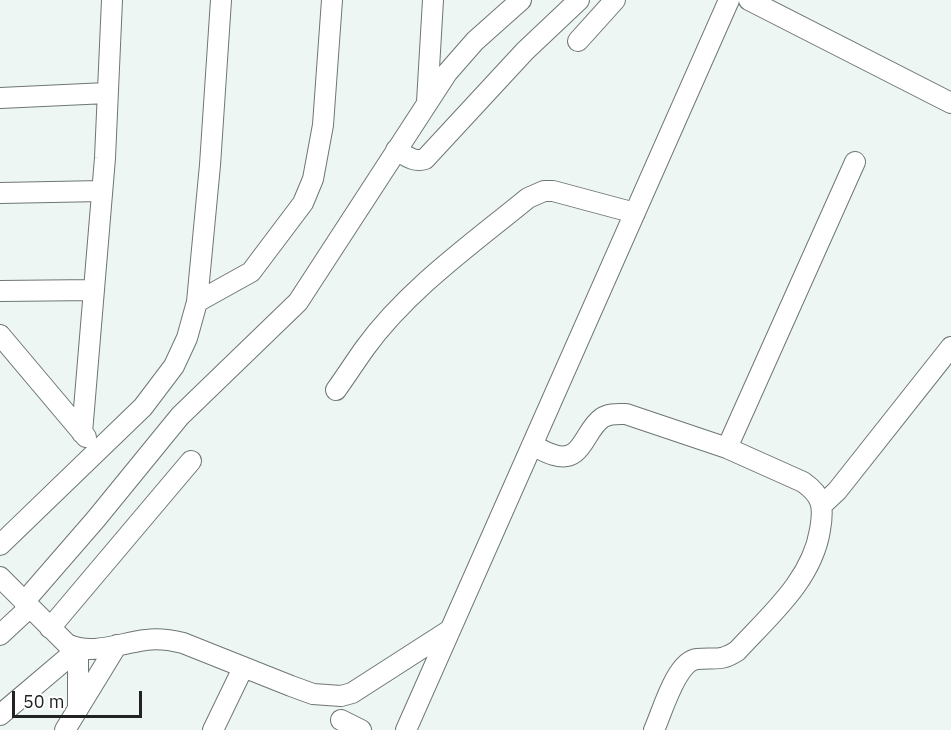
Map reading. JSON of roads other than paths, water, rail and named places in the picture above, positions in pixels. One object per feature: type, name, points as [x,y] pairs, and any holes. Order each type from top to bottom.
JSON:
[{"type":"street","points":[[82,433],[102,191],[112,0]]},
{"type":"street","points":[[2,538],[143,407],[169,373],[187,338],[197,302],[210,165],[221,0]]},
{"type":"street","points":[[197,302],[251,272],[303,203],[313,179],[322,125],[332,0]]},
{"type":"street","points":[[427,102],[433,0]]},
{"type":"street","points":[[0,635],[27,605],[167,431],[298,302],[447,73],[474,41],[521,0]]},
{"type":"street","points":[[396,150],[412,160],[425,159],[525,51],[579,0]]},
{"type":"street","points":[[578,41],[615,0]]},
{"type":"street","points":[[406,730],[729,0]]},
{"type":"street","points":[[749,0],[951,103]]},
{"type":"street","points":[[0,98],[107,93]]},
{"type":"street","points":[[727,448],[855,162]]},
{"type":"street","points":[[0,192],[102,191]]},
{"type":"street","points":[[336,390],[365,347],[395,313],[432,277],[528,198],[544,191],[553,191],[635,213]]},
{"type":"street","points":[[0,291],[94,290]]},
{"type":"street","points":[[0,335],[97,451]]},
{"type":"street","points":[[822,505],[837,491],[951,347]]},
{"type":"street","points":[[532,445],[554,455],[566,457],[576,453],[603,417],[626,414],[727,448],[803,482],[814,490],[822,505],[818,543],[810,563],[792,592],[737,651],[726,658],[696,659],[688,662],[680,670],[654,730]]},
{"type":"street","points":[[50,628],[191,461]]},
{"type":"street","points":[[0,577],[67,644],[78,649],[88,650],[148,639],[171,640],[313,694],[341,696],[352,693],[450,630]]},
{"type":"street","points":[[65,730],[117,645]]},
{"type":"street","points":[[78,649],[78,709]]},
{"type":"street","points":[[0,715],[78,649]]},
{"type":"street","points":[[213,730],[243,668]]},
{"type":"street","points":[[341,720],[362,730]]}]
